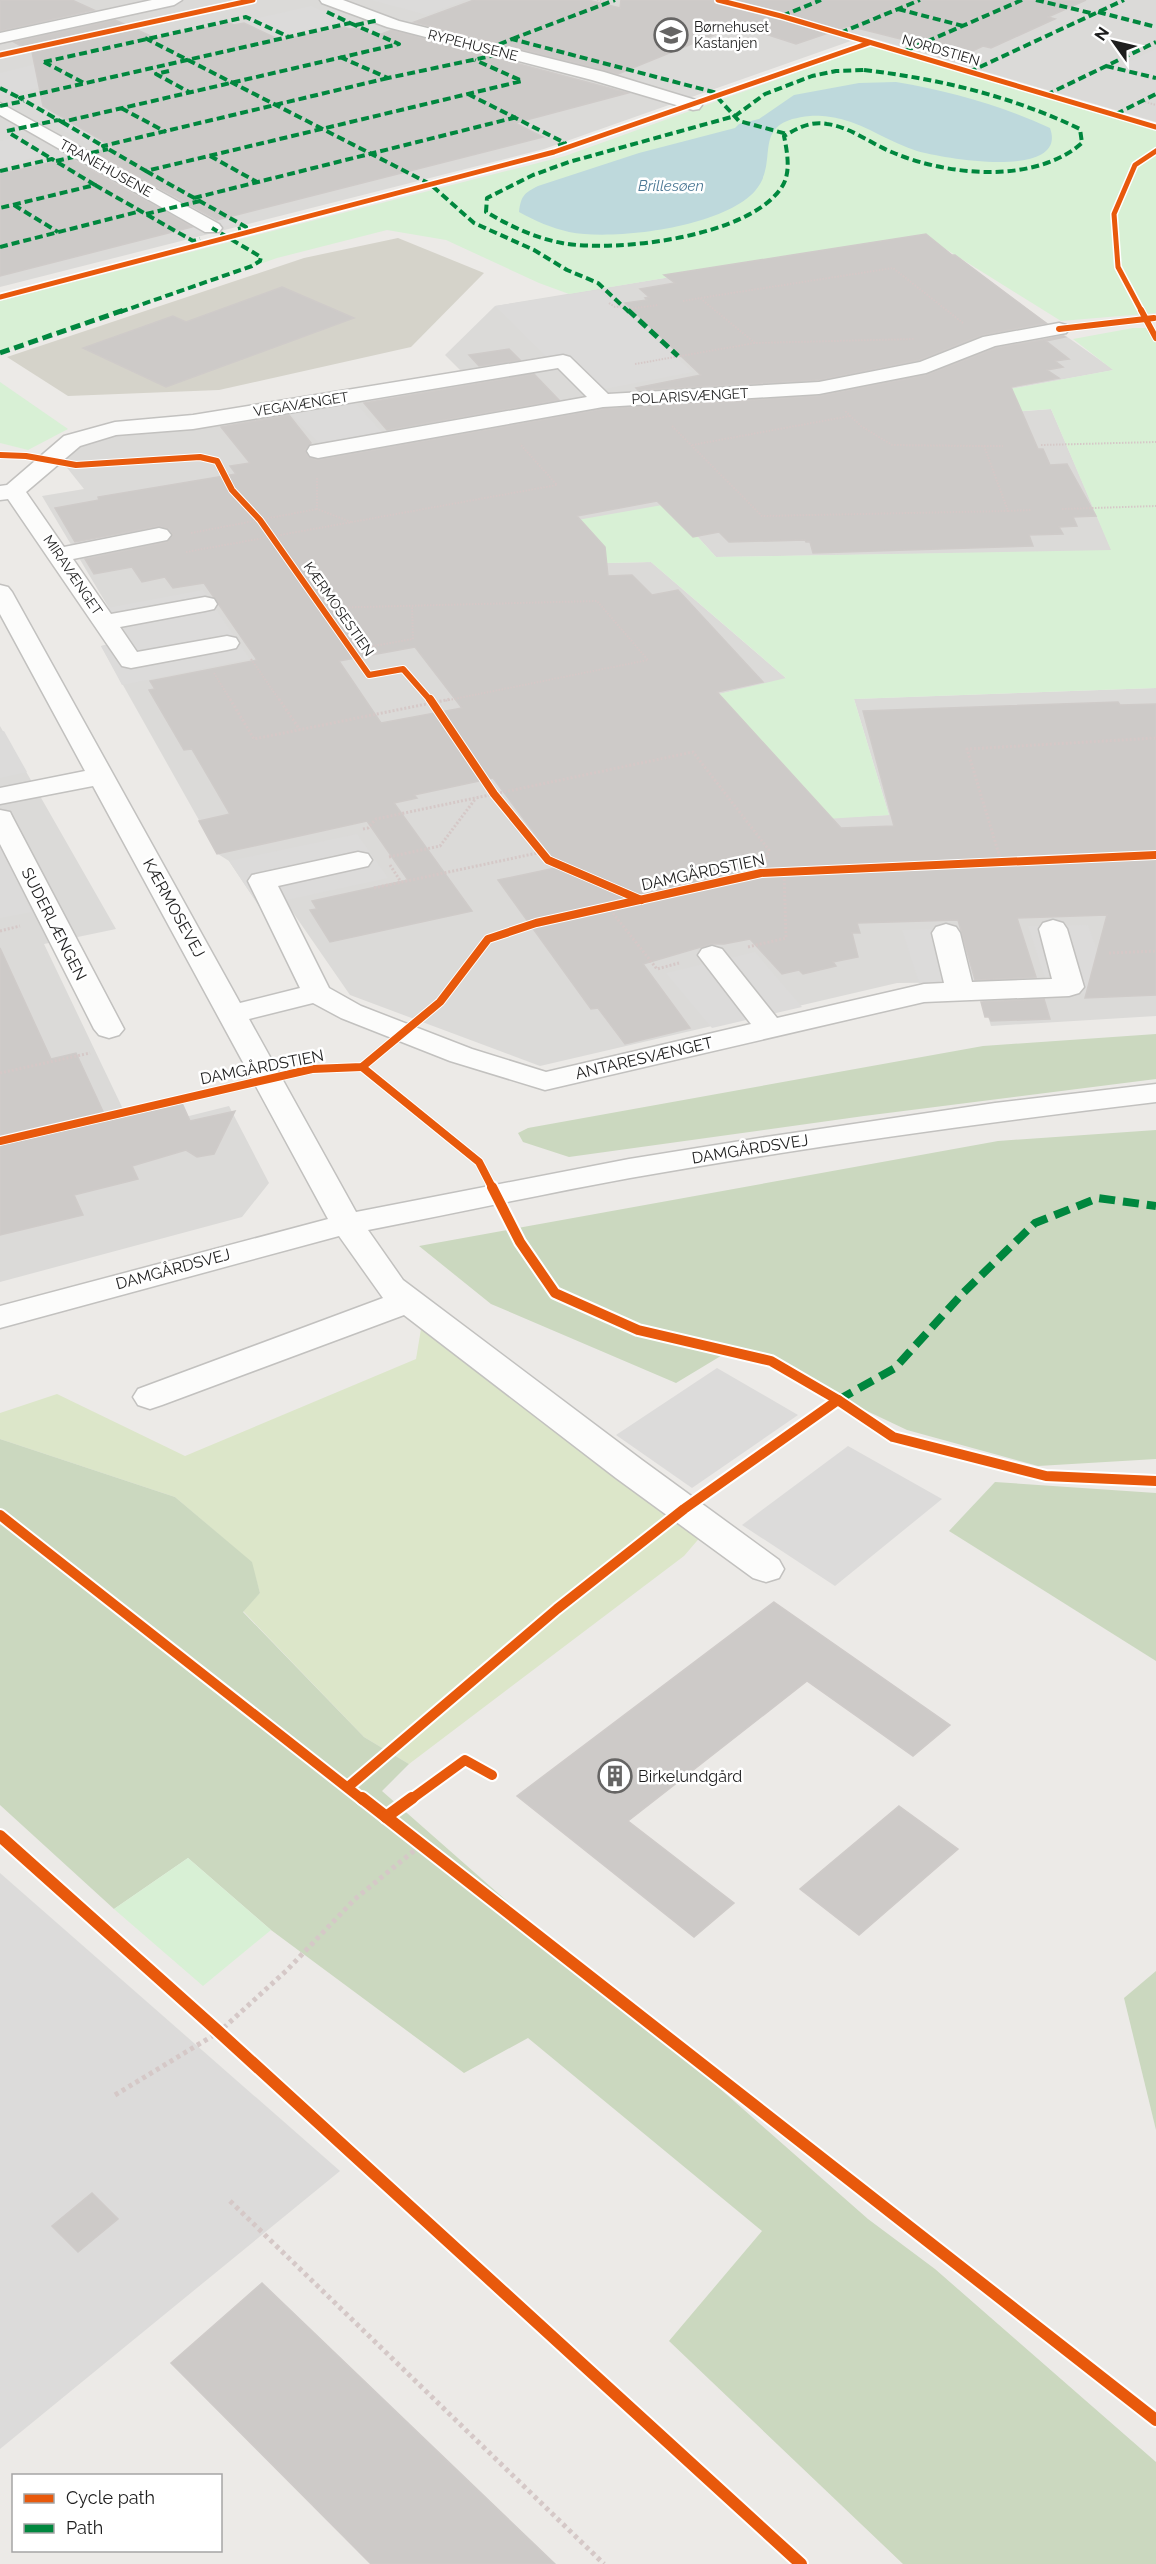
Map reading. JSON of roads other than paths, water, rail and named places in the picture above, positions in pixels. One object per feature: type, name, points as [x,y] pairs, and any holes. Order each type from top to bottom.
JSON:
[{"type":"street","points":[[0,38],[174,0]]},
{"type":"street","name":"RYPEHUSENE","points":[[328,0],[393,24],[621,82],[693,105]]},
{"type":"street","name":"TRANEHUSENE","points":[[0,108],[212,228]]},
{"type":"street","name":"POLARISVÆNGET","points":[[318,451],[603,401],[819,388],[926,367],[990,341],[1059,329]]},
{"type":"street","name":"VEGAVÆNGET","points":[[7,492],[72,441],[115,429],[193,422],[563,360],[603,401]]},
{"type":"street","points":[[314,402],[341,430]]},
{"type":"street","name":"MIRAVÆNGET","points":[[7,492],[60,555],[131,661],[227,643]]},
{"type":"street","points":[[60,555],[159,535]]},
{"type":"street","name":"KÆRMOSEVEJ","points":[[0,592],[10,627],[102,776],[348,1224]]},
{"type":"street","points":[[105,622],[205,604]]},
{"type":"street","points":[[0,796],[102,776]]},
{"type":"street","name":"SUDERLÆNGEN","points":[[0,818],[109,1029]]},
{"type":"street","points":[[232,1014],[317,993],[262,881],[358,860]]},
{"type":"street","name":"ANTARESVÆNGET","points":[[317,993],[351,1012],[461,1055],[545,1081],[924,993],[1069,987],[1053,929]]},
{"type":"street","points":[[946,933],[960,991]]},
{"type":"street","points":[[712,955],[770,1029]]},
{"type":"street","name":"DAMGÅRDSVEJ","points":[[0,1317],[348,1224],[629,1169],[995,1112],[1156,1093]]},
{"type":"street","points":[[348,1224],[390,1288],[629,1469],[766,1569]]},
{"type":"street","points":[[150,1397],[408,1301]]},
{"type":"water","name":"Brillesøen","points":[[896,82],[975,100],[1012,112],[1050,128],[1051,144],[1041,155],[1023,160],[975,161],[917,151],[851,122],[830,117],[810,116],[791,120],[779,126],[772,134],[763,179],[755,191],[740,203],[719,214],[667,228],[640,232],[589,234],[556,228],[519,212],[524,196],[538,186],[639,153],[735,128],[739,124],[759,119],[794,95],[859,83]]},
{"type":"place","name":"Børnehuset Kastanjen","points":[[671,35]]},
{"type":"place","name":"Birkelundgård","points":[[615,1776]]}]
